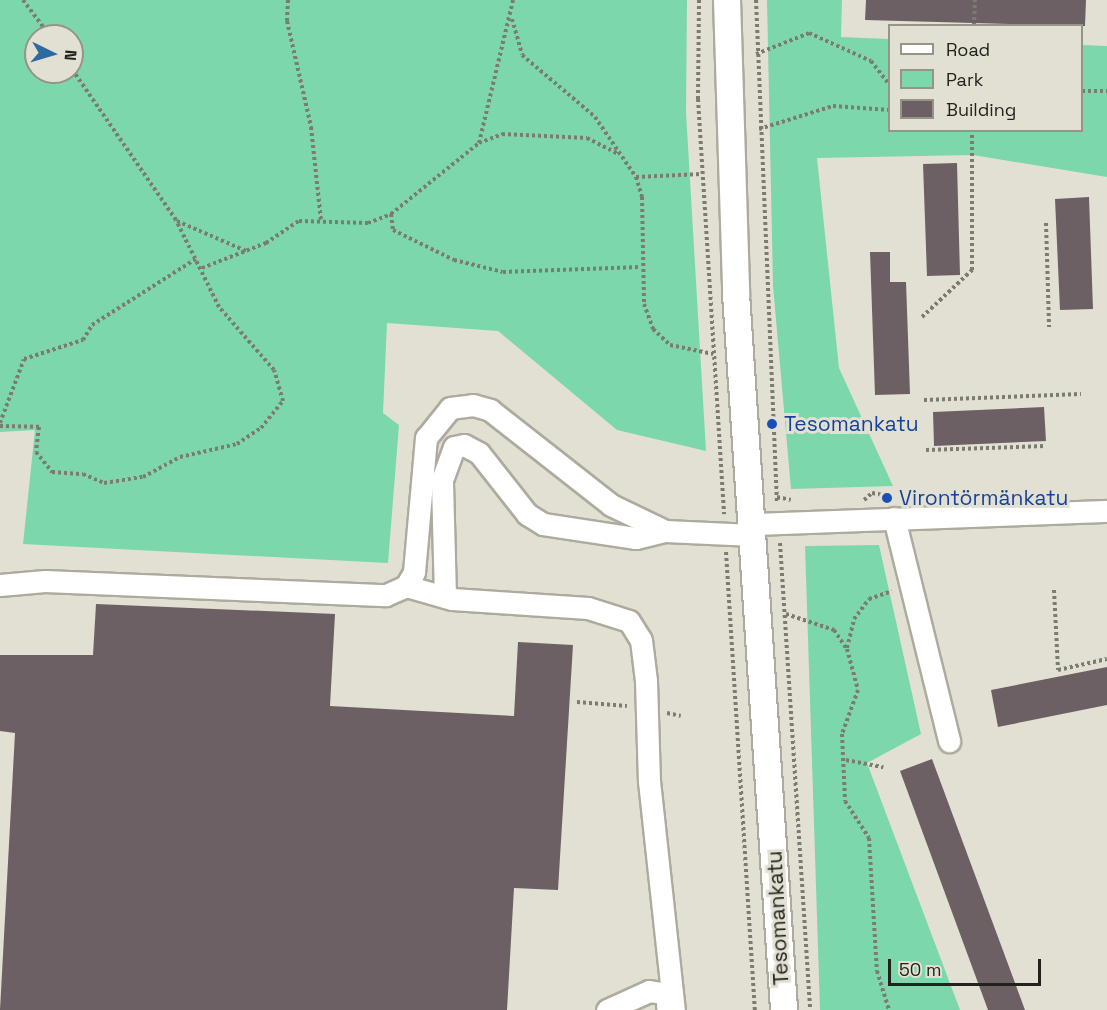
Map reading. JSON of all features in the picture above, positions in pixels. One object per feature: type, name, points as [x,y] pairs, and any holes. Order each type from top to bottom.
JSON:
[{"type":"main road","name":"Tesomankatu","points":[[727,0],[727,121],[784,1010]]},
{"type":"street","points":[[406,586],[414,572],[426,438],[450,408],[473,405],[490,410],[572,480],[665,531]]},
{"type":"street","points":[[446,597],[440,512],[442,480],[454,447],[479,453],[527,514],[543,524],[636,538],[665,531],[725,534],[752,529],[894,518],[1107,511]]},
{"type":"street","points":[[894,518],[908,586],[949,741]]},
{"type":"street","points":[[0,585],[45,581],[358,597],[406,586],[446,597],[612,613],[629,621],[641,640],[670,1005]]},
{"type":"street","points":[[607,1010],[649,991],[670,1005]]},
{"type":"path","points":[[23,0],[41,24]]},
{"type":"path","points":[[288,0],[286,21],[311,127],[321,220]]},
{"type":"path","points":[[479,143],[512,19],[513,0]]},
{"type":"path","points":[[699,0],[702,174],[755,1010]]},
{"type":"path","points":[[974,24],[975,0]]},
{"type":"path","points":[[512,19],[522,55],[595,117],[636,177],[642,197],[641,267],[644,304],[653,329],[670,345],[713,354]]},
{"type":"path","points":[[756,54],[809,33],[871,61],[888,82]]},
{"type":"path","points":[[82,84],[176,220],[197,258],[202,268],[219,307],[274,370],[283,401],[261,428],[237,444],[180,458],[143,477],[104,483],[83,474],[52,472],[36,452],[39,427],[0,425],[24,359],[83,340],[92,325],[197,258]]},
{"type":"path","points":[[1083,91],[1107,91]]},
{"type":"path","points":[[759,129],[833,106],[888,110]]},
{"type":"path","points":[[922,317],[972,270],[972,132]]},
{"type":"path","points":[[202,268],[247,252],[299,221],[368,223],[391,214],[479,143],[502,134],[587,138],[619,154]]},
{"type":"path","points":[[636,177],[702,174]]},
{"type":"path","points":[[391,214],[393,230],[454,260],[503,272],[641,267]]},
{"type":"path","points":[[176,220],[228,239],[247,252]]},
{"type":"path","points":[[1046,223],[1049,327]]},
{"type":"path","points":[[924,400],[1081,394]]},
{"type":"path","points":[[926,450],[1045,446]]},
{"type":"path","points":[[847,649],[854,619],[869,599],[908,586]]},
{"type":"path","points":[[1054,590],[1058,670],[1107,659]]},
{"type":"path","points":[[786,614],[834,630],[847,649],[858,690],[842,734],[846,760],[845,801],[869,838],[877,971],[889,1010]]},
{"type":"path","points":[[846,760],[883,767]]},
{"type":"green space","points":[[0,0],[687,0],[686,112],[706,451],[617,430],[498,331],[387,323],[383,413],[399,425],[388,563],[23,544],[35,430],[0,432]]},
{"type":"green space","points":[[767,0],[842,0],[841,37],[888,39],[888,132],[1083,132],[1083,45],[1107,46],[1107,177],[973,155],[817,158],[839,368],[893,486],[791,489],[773,286]]},
{"type":"green space","points":[[879,545],[921,734],[867,763],[960,1010],[820,1010],[805,546]]},
{"type":"building","points":[[866,0],[1086,0],[1085,26],[1083,24],[865,20]]},
{"type":"building","points":[[957,163],[960,275],[927,276],[923,164]]},
{"type":"building","points":[[1089,197],[1093,309],[1060,310],[1055,199]]},
{"type":"building","points":[[870,252],[890,252],[890,282],[906,282],[910,394],[875,395]]},
{"type":"building","points":[[1044,407],[1046,441],[934,446],[933,412]]},
{"type":"building","points":[[96,604],[335,614],[330,706],[514,716],[518,642],[573,645],[558,890],[514,888],[507,1010],[0,1010],[15,733],[0,731],[0,655],[93,655]]},
{"type":"building","points":[[1107,667],[1107,705],[998,727],[991,690]]},
{"type":"building","points":[[932,759],[1025,1010],[988,1010],[900,771]]},
{"type":"place","name":"Tesomankatu","points":[[772,424]]},
{"type":"place","name":"Virontörmänkatu","points":[[887,498]]}]
